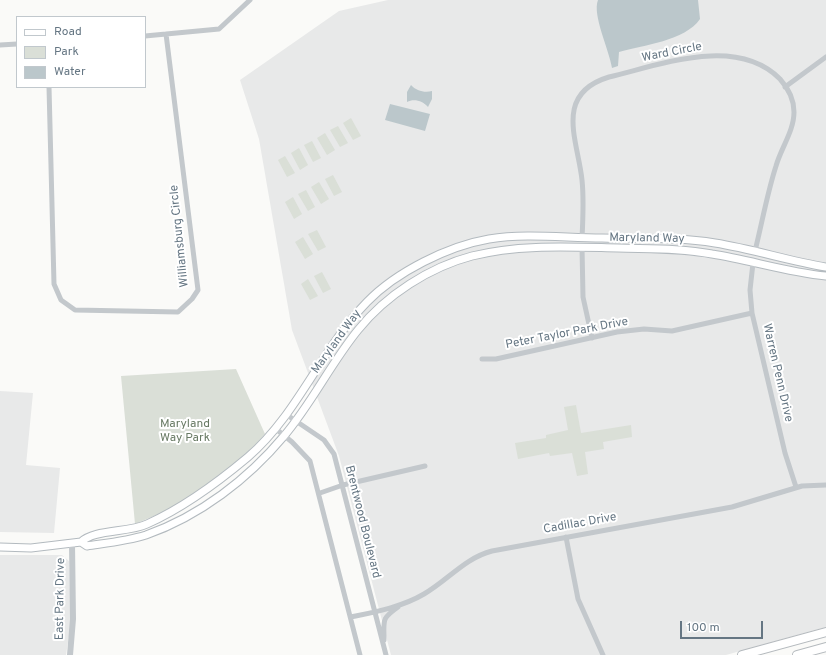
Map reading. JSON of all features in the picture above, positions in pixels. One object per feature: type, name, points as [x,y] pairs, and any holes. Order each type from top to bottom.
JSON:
[{"type":"main road","name":"Maryland Way","points":[[0,547],[31,548],[72,544],[81,542],[86,537],[144,526],[216,484],[250,455],[276,429],[344,329],[368,301],[402,274],[429,260],[462,246],[489,239],[536,236],[689,239],[717,243],[826,267]]},
{"type":"main road","points":[[582,238],[582,248]]},
{"type":"main road","points":[[489,239],[491,252]]},
{"type":"main road","name":"Maryland Way","points":[[81,542],[87,546],[129,539],[146,534],[184,518],[222,494],[257,465],[284,436],[296,421],[353,337],[377,310],[401,290],[434,270],[470,256],[491,252],[534,248],[683,250],[713,254],[826,276]]},
{"type":"main road","points":[[754,263],[755,252]]},
{"type":"main road","points":[[381,290],[389,300]]},
{"type":"main road","points":[[344,329],[353,337]]},
{"type":"main road","points":[[177,507],[184,518]]},
{"type":"main road","points":[[742,655],[826,632]]},
{"type":"main road","points":[[797,655],[826,647]]},
{"type":"street","points":[[146,36],[219,29],[250,0]]},
{"type":"street","name":"Williamsburg Circle","points":[[49,88],[54,284],[61,300],[75,310],[178,312],[192,299],[198,290],[166,34]]},
{"type":"street","points":[[0,45],[16,44]]},
{"type":"street","name":"Ward Circle","points":[[582,238],[582,180],[572,124],[578,101],[590,86],[604,79],[694,58],[717,56],[738,58],[756,64],[773,73],[786,87],[791,95],[794,105],[793,123],[776,166],[755,252]]},
{"type":"street","points":[[786,87],[826,57]]},
{"type":"street","points":[[582,248],[583,297],[592,338]]},
{"type":"street","name":"Warren Penn Drive","points":[[754,263],[750,290],[752,313],[785,453],[796,487]]},
{"type":"street","name":"Peter Taylor Park Drive","points":[[482,359],[496,359],[617,332],[638,330],[672,331],[752,313]]},
{"type":"street","name":"Brentwood Boulevard","points":[[287,414],[324,440],[334,454],[386,655]]},
{"type":"street","points":[[276,429],[310,461],[320,493],[360,655]]},
{"type":"street","points":[[320,493],[342,485],[425,466]]},
{"type":"street","name":"Cadillac Drive","points":[[351,617],[402,604],[426,593],[470,560],[481,554],[566,536],[732,507],[796,487],[812,485],[826,486]]},
{"type":"street","points":[[566,536],[578,599],[603,655]]},
{"type":"street","name":"East Park Drive","points":[[70,655],[73,619],[72,544]]},
{"type":"street","points":[[384,647],[383,620],[388,614],[402,604]]},
{"type":"shaded area","points":[[388,0],[826,0],[826,627],[726,655],[391,655],[339,456],[292,330],[259,139],[240,80],[339,11]]},
{"type":"shaded area","points":[[0,391],[33,393],[26,465],[60,468],[54,533],[0,532]]},
{"type":"shaded area","points":[[0,555],[62,555],[69,561],[71,623],[66,655],[0,655]]},
{"type":"green space","points":[[351,118],[361,136],[353,140],[343,123]]},
{"type":"green space","points":[[338,126],[348,143],[340,147],[330,130]]},
{"type":"green space","points":[[325,133],[335,150],[327,155],[317,138]]},
{"type":"green space","points":[[312,141],[321,158],[313,162],[304,145]]},
{"type":"green space","points":[[299,148],[308,165],[300,170],[291,153]]},
{"type":"green space","points":[[285,156],[295,173],[287,177],[278,160]]},
{"type":"green space","points":[[333,175],[342,192],[334,196],[325,179]]},
{"type":"green space","points":[[319,182],[329,199],[321,204],[311,187]]},
{"type":"green space","points":[[306,190],[315,207],[308,211],[298,194]]},
{"type":"green space","points":[[293,197],[302,214],[294,219],[285,202]]},
{"type":"green space","points":[[317,230],[326,247],[318,251],[308,234]]},
{"type":"green space","points":[[303,237],[313,254],[305,259],[295,242]]},
{"type":"green space","points":[[322,272],[331,289],[323,293],[314,276]]},
{"type":"green space","points":[[308,279],[318,296],[310,300],[301,284]]},
{"type":"green space","name":"Maryland Way Park","points":[[236,369],[265,434],[231,471],[187,502],[135,524],[121,376]]},
{"type":"green space","points":[[576,405],[581,433],[631,425],[632,437],[603,442],[604,449],[585,452],[588,474],[577,476],[572,453],[550,456],[549,453],[518,459],[515,443],[546,438],[546,435],[568,430],[564,407]]},
{"type":"water","points":[[598,0],[698,0],[700,19],[693,26],[674,37],[619,52],[618,66],[612,68],[597,14]]},
{"type":"water","points":[[411,85],[415,89],[421,91],[432,91],[432,99],[428,107],[424,103],[418,101],[413,100],[407,102],[407,92]]},
{"type":"water","points":[[390,104],[430,114],[425,131],[385,120]]}]
